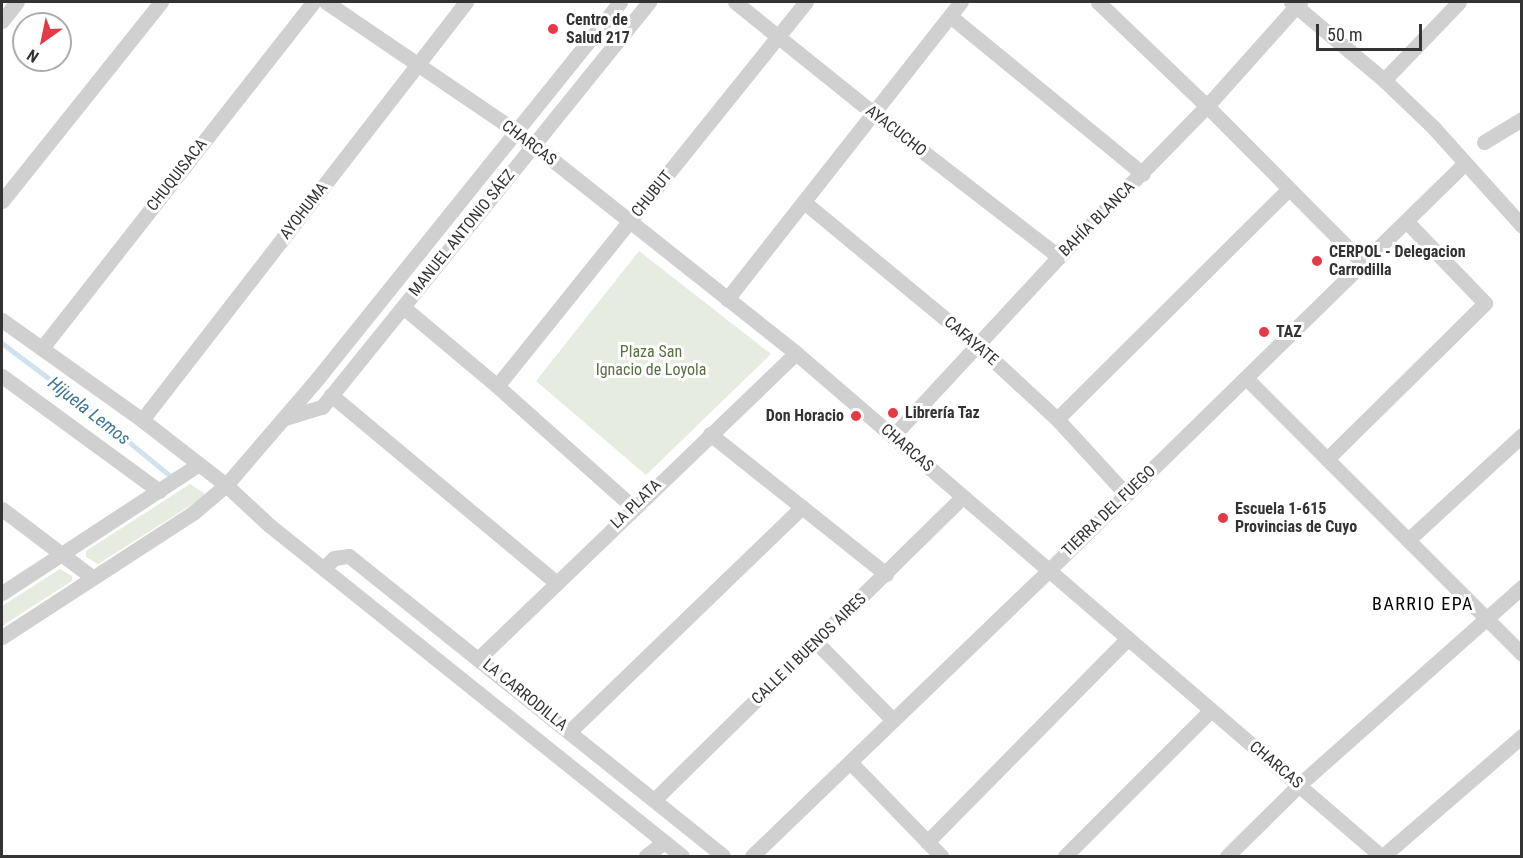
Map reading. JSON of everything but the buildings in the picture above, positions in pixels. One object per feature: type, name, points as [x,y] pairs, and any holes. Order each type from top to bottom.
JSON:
[{"type":"street","points":[[2,21],[17,2]]},
{"type":"street","points":[[2,201],[161,2]]},
{"type":"street","name":"CHUQUISACA","points":[[42,348],[313,2]]},
{"type":"street","name":"CHARCAS","points":[[326,2],[516,131],[796,353],[1382,856]]},
{"type":"street","name":"AYOHUMA","points":[[142,420],[466,2]]},
{"type":"street","name":"MANUEL ANTONIO SÁEZ","points":[[2,637],[193,513],[226,485],[285,418],[620,2]]},
{"type":"street","name":"MANUEL ANTONIO SÁEZ","points":[[285,418],[317,410],[331,395],[649,2]]},
{"type":"street","name":"AYACUCHO","points":[[735,2],[873,113],[1059,257]]},
{"type":"street","name":"CHUBUT","points":[[497,386],[806,2]]},
{"type":"street","points":[[727,299],[961,2]]},
{"type":"street","points":[[1098,2],[1207,106],[1364,264]]},
{"type":"street","points":[[1384,80],[1459,2]]},
{"type":"street","points":[[1296,3],[1384,80],[1433,127],[1521,225]]},
{"type":"street","name":"BAHÍA BLANCA","points":[[892,436],[1059,257],[1143,174],[1207,106],[1296,3]]},
{"type":"street","points":[[950,16],[1143,174]]},
{"type":"street","points":[[1484,142],[1521,118]]},
{"type":"street","name":"TIERRA DEL FUEGO","points":[[752,856],[1364,264],[1464,164]]},
{"type":"street","points":[[1057,419],[1288,190]]},
{"type":"street","name":"CAFAYATE","points":[[804,202],[977,345],[1057,419],[1126,494]]},
{"type":"street","points":[[1327,459],[1485,303],[1407,222]]},
{"type":"street","points":[[403,308],[497,386],[633,507]]},
{"type":"street","name":"LA CARRODILLA","points":[[2,320],[142,420],[226,485],[269,525],[682,856]]},
{"type":"street","name":"LA PLATA","points":[[479,658],[633,507],[796,353]]},
{"type":"street","points":[[2,376],[159,491]]},
{"type":"street","points":[[1246,378],[1521,654]]},
{"type":"street","points":[[331,395],[557,583]]},
{"type":"street","points":[[710,434],[886,574]]},
{"type":"street","points":[[1408,540],[1521,435]]},
{"type":"street","points":[[2,593],[199,464]]},
{"type":"street","name":"CALLE II BUENOS AIRES","points":[[654,800],[963,496]]},
{"type":"street","points":[[570,731],[802,507]]},
{"type":"street","points":[[2,509],[92,577]]},
{"type":"street","name":"LA CARRODILLA","points":[[324,568],[334,558],[348,556],[479,658],[723,856]]},
{"type":"street","points":[[1227,856],[1299,784],[1521,587]]},
{"type":"street","points":[[927,842],[1128,638]]},
{"type":"street","points":[[815,641],[893,720]]},
{"type":"street","points":[[1065,856],[1211,710]]},
{"type":"street","points":[[1382,856],[1521,736]]},
{"type":"street","points":[[850,762],[941,856]]},
{"type":"street","points":[[646,856],[664,842]]},
{"type":"green space","name":"Plaza San Ignacio de Loyola","points":[[639,251],[771,354],[646,475],[536,381]]},
{"type":"green space","points":[[190,484],[204,493],[204,497],[98,564],[86,557],[86,551]]},
{"type":"green space","points":[[60,569],[72,576],[72,581],[2,626],[2,606]]},
{"type":"waterway","name":"Hijuela Lemos","points":[[2,343],[82,403],[173,478]]},
{"type":"place","name":"Centro de Salud 217","points":[[553,29]]},
{"type":"place","name":"CERPOL - Delegacion Carrodilla","points":[[1317,261]]},
{"type":"place","name":"TAZ","points":[[1264,332]]},
{"type":"place","name":"Librería Taz","points":[[893,413]]},
{"type":"place","name":"Don Horacio","points":[[856,416]]},
{"type":"place","name":"Escuela 1-615 Provincias de Cuyo","points":[[1223,518]]},
{"type":"district","name":"BARRIO EPA","points":[[1423,604]]}]
